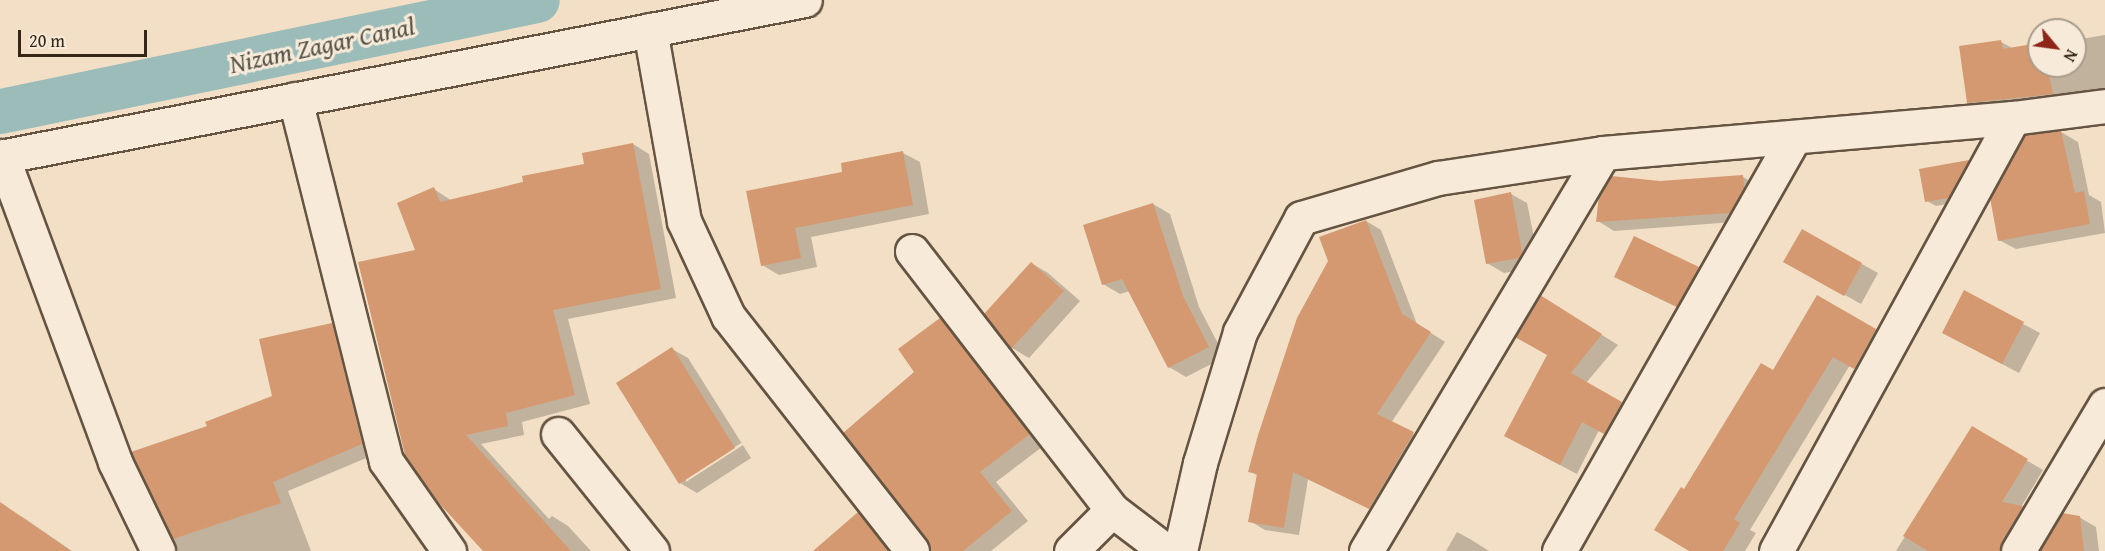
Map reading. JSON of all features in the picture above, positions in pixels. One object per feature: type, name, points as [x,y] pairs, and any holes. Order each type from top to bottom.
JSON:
[{"type":"street","points":[[158,551],[115,462],[1,157],[805,0]]},
{"type":"street","points":[[650,30],[684,221],[728,316],[912,551]]},
{"type":"street","points":[[295,99],[386,461],[449,551]]},
{"type":"street","points":[[1180,551],[1200,464],[1240,332],[1300,218],[1438,178],[1603,153],[2013,118],[2105,106]]},
{"type":"street","points":[[1776,551],[2013,118]]},
{"type":"street","points":[[1559,551],[1794,138]]},
{"type":"street","points":[[1366,551],[1603,153]]},
{"type":"street","points":[[912,250],[1112,510],[1166,551]]},
{"type":"street","points":[[2018,551],[2105,405]]},
{"type":"street","points":[[558,434],[652,551]]},
{"type":"street","points":[[1071,551],[1112,510]]},
{"type":"building","points":[[2001,40],[2003,49],[2027,45],[2027,78],[2050,78],[2053,94],[1967,103],[1959,46]]},
{"type":"building","points":[[2061,131],[2075,193],[2084,191],[2090,224],[1998,241],[1990,198],[2025,135]]},
{"type":"building","points":[[633,143],[661,289],[553,310],[575,395],[506,413],[508,426],[466,435],[571,551],[483,551],[437,501],[405,455],[358,262],[415,250],[397,203],[434,187],[440,202],[523,182],[522,176],[584,164],[582,153]]},
{"type":"building","points":[[903,151],[913,205],[795,228],[801,258],[761,266],[746,191],[842,172],[841,163]]},
{"type":"building","points":[[1969,160],[1948,198],[1925,202],[1919,169]]},
{"type":"building","points":[[1743,175],[1744,187],[1730,213],[1596,222],[1599,196],[1611,176],[1660,181]]},
{"type":"building","points":[[1511,192],[1522,252],[1519,258],[1486,264],[1474,200]]},
{"type":"building","points":[[1153,203],[1183,296],[1209,347],[1168,368],[1122,279],[1102,285],[1083,225]]},
{"type":"building","points":[[1366,220],[1402,314],[1431,332],[1377,414],[1414,432],[1369,509],[1293,472],[1284,528],[1248,522],[1257,474],[1248,472],[1258,435],[1297,318],[1328,261],[1319,237]]},
{"type":"building","points":[[1802,229],[1862,263],[1844,296],[1783,262]]},
{"type":"building","points":[[1634,236],[1699,267],[1677,307],[1614,277]]},
{"type":"building","points":[[1031,262],[1064,291],[1011,349],[984,314]]},
{"type":"building","points":[[1964,290],[2024,322],[2002,364],[1942,333]]},
{"type":"building","points":[[1540,295],[1602,334],[1571,373],[1622,402],[1604,434],[1582,422],[1560,465],[1504,436],[1547,355],[1515,337]]},
{"type":"building","points":[[1817,295],[1876,329],[1854,369],[1833,357],[1734,519],[1740,523],[1723,551],[1689,551],[1654,530],[1681,487],[1684,489],[1761,363],[1773,370]]},
{"type":"building","points":[[940,318],[1030,434],[980,472],[1012,511],[963,551],[930,551],[927,539],[843,433],[914,372],[898,349]]},
{"type":"building","points":[[332,323],[362,444],[273,482],[281,503],[173,539],[131,452],[207,426],[205,422],[272,396],[259,339]]},
{"type":"building","points":[[672,347],[735,448],[679,484],[616,383]]},
{"type":"building","points":[[1972,426],[2028,459],[2002,502],[2023,506],[2002,541],[1999,551],[1928,551],[1903,536]]},
{"type":"building","points":[[0,502],[71,551],[0,551]]},
{"type":"building","points":[[858,512],[888,551],[813,551]]},
{"type":"building","points":[[2062,513],[2080,516],[2084,551],[2040,551]]},
{"type":"waterway","name":"Nizam Zagar Canal","points":[[0,111],[537,0]]}]
